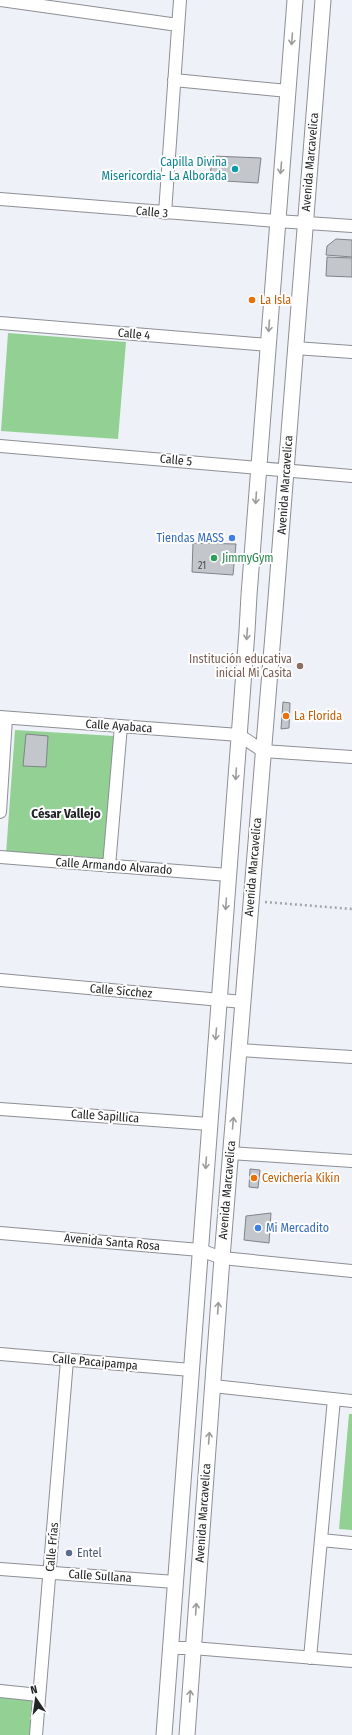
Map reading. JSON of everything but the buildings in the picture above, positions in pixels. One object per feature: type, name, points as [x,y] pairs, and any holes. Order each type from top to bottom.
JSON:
[{"type":"street","points":[[165,213],[180,0]]},
{"type":"street","name":"Avenida Marcavelica","points":[[164,1735],[258,467],[295,0]]},
{"type":"street","name":"Avenida Marcavelica","points":[[187,1735],[230,1153],[323,0]]},
{"type":"street","points":[[0,1],[27,2],[178,26]]},
{"type":"street","points":[[174,80],[288,91]]},
{"type":"street","name":"Calle 3","points":[[0,199],[165,213],[305,222]]},
{"type":"street","points":[[305,222],[352,226]]},
{"type":"street","name":"Calle 4","points":[[0,323],[268,345]]},
{"type":"street","points":[[295,348],[352,352]]},
{"type":"street","name":"Calle 5","points":[[0,446],[352,476]]},
{"type":"street","points":[[0,812],[3,717]]},
{"type":"street","name":"Calle Ayabaca","points":[[3,717],[239,736]]},
{"type":"street","points":[[109,866],[121,726]]},
{"type":"street","points":[[239,736],[263,751],[352,757]]},
{"type":"street","name":"Calle Armando Alvarado","points":[[0,857],[228,875]]},
{"type":"street","name":"Calle Sícchez","points":[[0,980],[242,1002]]},
{"type":"street","points":[[239,1050],[352,1057]]},
{"type":"street","name":"Calle Sapillica","points":[[0,1109],[209,1124]]},
{"type":"street","points":[[230,1153],[352,1161],[352,1153]]},
{"type":"street","name":"Avenida Santa Rosa","points":[[0,1233],[200,1250],[222,1258],[352,1271]]},
{"type":"street","name":"Calle Pacaipampa","points":[[0,1354],[191,1370]]},
{"type":"street","name":"Calle Frías","points":[[36,1735],[67,1360]]},
{"type":"street","points":[[212,1386],[352,1400]]},
{"type":"street","points":[[310,1658],[334,1399]]},
{"type":"street","points":[[321,1540],[352,1543]]},
{"type":"street","name":"Calle Sullana","points":[[0,1569],[175,1582]]},
{"type":"street","points":[[170,1648],[193,1648],[352,1661]]},
{"type":"street","points":[[0,1691],[39,1695]]},
{"type":"path","points":[[251,901],[352,909]]},
{"type":"green space","points":[[8,333],[126,342],[118,439],[1,431]]},
{"type":"green space","points":[[15,730],[114,736],[106,860],[6,854]]},
{"type":"green space","points":[[349,1414],[352,1414],[352,1530],[339,1529]]},
{"type":"green space","points":[[0,1697],[36,1699],[33,1735],[0,1735]]},
{"type":"place","name":"Capilla Divina Misericordia- La Alborada","points":[[235,169]]},
{"type":"place","name":"La Isla","points":[[252,300]]},
{"type":"place","name":"Tiendas MASS","points":[[232,538]]},
{"type":"place","name":"JimmyGym","points":[[214,558]]},
{"type":"place","name":"Institución educativa inicial Mi Casita","points":[[300,666]]},
{"type":"place","name":"La Florida","points":[[286,716]]},
{"type":"place","name":"Cevichería Kikín","points":[[254,1178]]},
{"type":"place","name":"Mi Mercadito","points":[[258,1228]]},
{"type":"place","name":"Entel","points":[[69,1553]]},
{"type":"district","name":"César Vallejo","points":[[66,813]]}]
